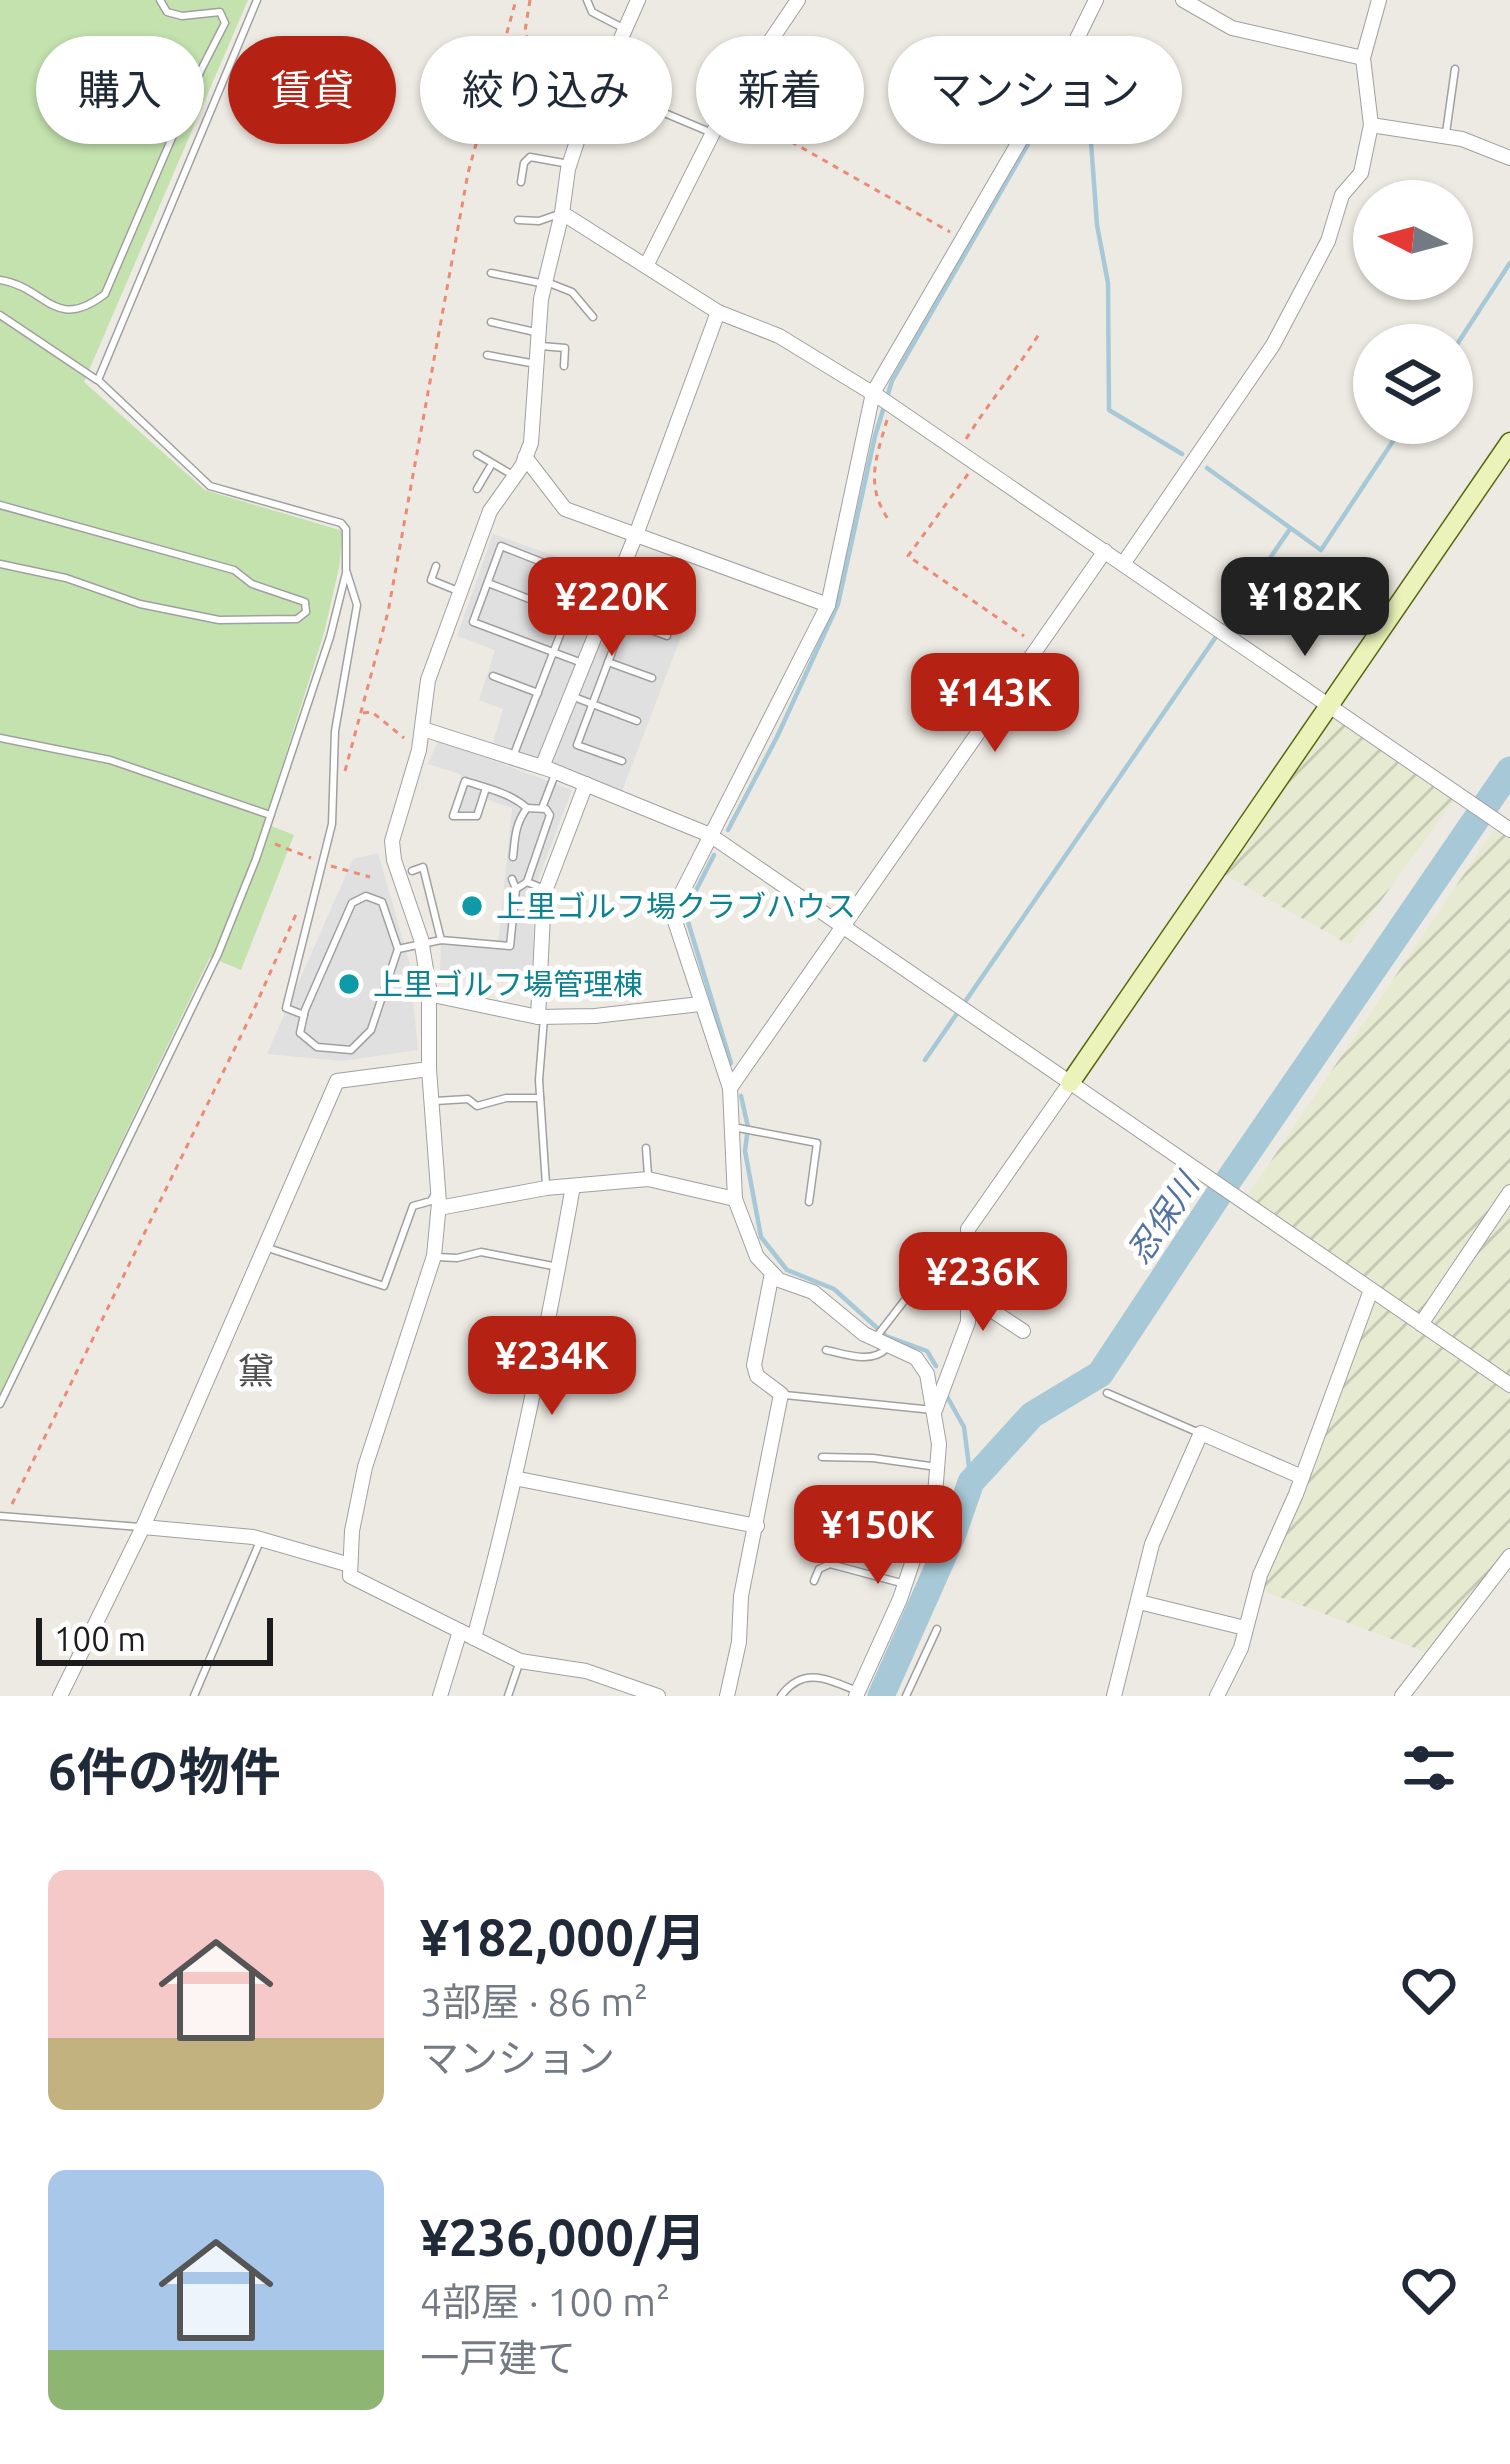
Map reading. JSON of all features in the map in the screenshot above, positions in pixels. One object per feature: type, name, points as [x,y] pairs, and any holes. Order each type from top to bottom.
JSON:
[{"type":"street","points":[[621,36],[638,0]]},
{"type":"street","points":[[774,36],[798,0]]},
{"type":"street","points":[[857,1694],[904,1584],[935,1495],[935,1410],[927,1374],[916,1358],[882,1343],[813,1292],[778,1280],[757,1257],[735,1199],[730,1088],[672,912],[828,605],[872,393],[1065,63],[1096,0]]},
{"type":"street","points":[[1183,0],[1232,28],[1363,58]]},
{"type":"street","points":[[1124,564],[1273,345],[1328,241],[1342,195],[1361,173],[1371,125],[1363,58],[1379,0]]},
{"type":"street","points":[[1371,125],[1446,136],[1510,158]]},
{"type":"street","points":[[577,144],[545,283],[531,443],[490,511],[428,680],[419,750],[392,841],[422,944],[439,1208],[434,1256],[365,1467],[352,1531],[350,1576],[520,1661],[586,1671],[658,1696]]},
{"type":"street","points":[[646,266],[708,144]]},
{"type":"street","points":[[562,213],[718,312],[779,336],[891,405],[1503,825]]},
{"type":"street","points":[[549,770],[570,696],[718,312]]},
{"type":"street","points":[[935,1410],[968,1322],[968,1229],[1510,442]]},
{"type":"street","points":[[526,457],[565,508],[828,605]]},
{"type":"street","points":[[730,1088],[1105,551]]},
{"type":"street","points":[[423,729],[549,770],[710,835],[1510,1385]]},
{"type":"street","points":[[541,1017],[545,890],[586,784]]},
{"type":"street","points":[[428,994],[541,1017],[700,1004]]},
{"type":"street","points":[[60,1696],[143,1528],[337,1081],[428,1069]]},
{"type":"street","points":[[439,1208],[546,1188],[649,1179],[735,1199]]},
{"type":"street","points":[[440,1696],[467,1635],[514,1478],[573,1186]]},
{"type":"street","points":[[1421,1324],[1510,1192]]},
{"type":"street","points":[[727,1696],[739,1642],[741,1595],[781,1394],[757,1376],[754,1365],[772,1273]]},
{"type":"street","points":[[1216,1696],[1241,1648],[1260,1575],[1371,1290]]},
{"type":"street","points":[[970,1296],[1024,1331]]},
{"type":"street","points":[[1114,1696],[1152,1544],[1201,1433],[1302,1477]]},
{"type":"street","points":[[514,1478],[758,1526]]},
{"type":"street","points":[[143,1528],[261,1539],[350,1565]]},
{"type":"street","points":[[1402,1696],[1510,1556]]},
{"type":"street","points":[[1139,1602],[1245,1628]]},
{"type":"lane","points":[[0,280],[13,282],[60,311],[86,308],[105,294],[225,23],[220,12],[182,16],[167,12],[160,0]]},
{"type":"lane","points":[[100,382],[257,0]]},
{"type":"lane","points":[[586,0],[592,12],[624,29]]},
{"type":"lane","points":[[1446,136],[1455,69]]},
{"type":"lane","points":[[521,182],[524,163],[530,157],[569,164]]},
{"type":"lane","points":[[518,220],[539,221],[562,213]]},
{"type":"lane","points":[[490,273],[572,292],[593,317]]},
{"type":"lane","points":[[0,315],[100,382],[210,486],[341,523],[346,529],[346,570],[330,637],[218,954],[0,1404]]},
{"type":"lane","points":[[491,322],[565,348],[564,366]]},
{"type":"lane","points":[[487,355],[536,364]]},
{"type":"lane","points":[[477,454],[515,475]]},
{"type":"lane","points":[[477,489],[491,465]]},
{"type":"lane","points":[[0,505],[234,570],[252,584],[305,602],[307,612],[297,619],[219,620],[140,604],[66,578],[0,564]]},
{"type":"lane","points":[[513,758],[554,652],[582,578],[501,546],[473,622],[554,652],[584,663]]},
{"type":"lane","points":[[436,566],[431,580],[461,592]]},
{"type":"lane","points":[[304,1015],[286,1008],[332,824],[334,731],[357,604],[346,570]]},
{"type":"lane","points":[[488,584],[568,614]]},
{"type":"lane","points":[[622,761],[577,745],[592,704],[624,620],[668,636]]},
{"type":"lane","points":[[608,662],[652,678]]},
{"type":"lane","points":[[493,676],[538,693]]},
{"type":"lane","points":[[570,696],[637,721]]},
{"type":"lane","points":[[0,738],[110,760],[270,815]]},
{"type":"lane","points":[[542,808],[549,770]]},
{"type":"lane","points":[[486,788],[477,816],[453,816],[465,781],[486,788],[515,798],[527,808],[542,808],[550,817],[527,882],[516,890]]},
{"type":"lane","points":[[513,857],[515,828],[527,808]]},
{"type":"lane","points":[[412,871],[423,867],[441,940]]},
{"type":"lane","points":[[398,949],[441,940],[510,946],[516,890],[512,879]]},
{"type":"lane","points":[[527,882],[545,890]]},
{"type":"lane","points":[[366,896],[382,902],[398,949],[371,1030],[351,1050],[317,1047],[300,1033],[352,903],[366,896]]},
{"type":"lane","points":[[541,1017],[546,1188]]},
{"type":"lane","points":[[431,1102],[456,1098],[489,1105],[506,1098],[540,1099]]},
{"type":"lane","points":[[730,1126],[818,1143],[809,1202]]},
{"type":"lane","points":[[646,1148],[649,1179]]},
{"type":"lane","points":[[264,1247],[383,1286],[413,1207],[430,1201],[438,1190]]},
{"type":"lane","points":[[434,1256],[457,1258],[481,1252],[558,1267]]},
{"type":"lane","points":[[826,1350],[868,1358],[880,1355],[882,1343],[928,1270],[947,1258],[969,1253]]},
{"type":"lane","points":[[1107,1393],[1201,1433]]},
{"type":"lane","points":[[781,1394],[935,1410]]},
{"type":"lane","points":[[822,1457],[938,1467]]},
{"type":"lane","points":[[3,1517],[143,1528]]},
{"type":"lane","points":[[822,1519],[921,1537]]},
{"type":"lane","points":[[196,1696],[261,1539]]},
{"type":"lane","points":[[814,1581],[819,1569],[830,1564],[904,1584]]},
{"type":"lane","points":[[906,1696],[937,1629]]},
{"type":"lane","points":[[508,1696],[520,1661]]},
{"type":"lane","points":[[781,1696],[794,1680],[807,1676],[857,1694]]},
{"type":"path","points":[[344,778],[388,612],[468,173],[516,0]]},
{"type":"path","points":[[526,35],[530,0]]},
{"type":"path","points":[[796,144],[963,239]]},
{"type":"path","points":[[958,451],[1040,334]]},
{"type":"path","points":[[888,520],[874,499],[872,472],[891,405]]},
{"type":"path","points":[[976,463],[908,556],[1029,640]]},
{"type":"path","points":[[361,714],[372,712],[419,750]]},
{"type":"path","points":[[3,1517],[302,903]]},
{"type":"green space","points":[[0,0],[248,0],[233,36],[228,36],[204,102],[204,36],[36,36],[36,144],[186,144],[84,382],[205,490],[343,531],[324,633],[264,823],[294,835],[241,970],[210,957],[0,1395]]},
{"type":"green space","points":[[1329,706],[1459,793],[1349,945],[1217,870]]},
{"type":"green space","points":[[1499,822],[1510,830],[1510,1556],[1434,1655],[1255,1588],[1371,1290],[1244,1201]]},
{"type":"shaded area","points":[[493,534],[609,575],[539,760],[493,742],[503,709],[479,700],[495,650],[457,636]]},
{"type":"shaded area","points":[[616,596],[687,621],[622,791],[551,762]]},
{"type":"shaded area","points":[[438,740],[572,790],[533,893],[534,980],[440,970],[441,940],[498,945],[512,808],[483,798],[477,816],[453,816],[464,781],[460,774],[428,764]]},
{"type":"shaded area","points":[[378,853],[409,961],[418,1050],[342,1061],[267,1054],[353,859]]},
{"type":"waterway","points":[[728,830],[838,604],[892,381],[1046,113],[1070,123],[1091,142],[1097,225],[1108,283],[1109,410],[1182,454]]},
{"type":"waterway","points":[[1470,324],[1510,263]]},
{"type":"waterway","points":[[1207,468],[1321,550],[1391,444]]},
{"type":"waterway","points":[[925,1060],[1290,529]]},
{"type":"waterway","name":"忍保川","points":[[881,1696],[971,1482],[1032,1415],[1100,1374],[1510,770]]},
{"type":"waterway","points":[[714,855],[685,912],[731,1063]]},
{"type":"waterway","points":[[741,1096],[748,1127],[745,1151],[761,1237],[787,1270],[834,1289],[886,1336],[927,1351],[936,1366]]},
{"type":"waterway","points":[[944,1391],[964,1427],[971,1482]]},
{"type":"place","name":"上里ゴルフ場クラブハウス","points":[[472,906]]},
{"type":"place","name":"上里ゴルフ場管理棟","points":[[349,984]]},
{"type":"district","name":"黛","points":[[256,1370]]}]
